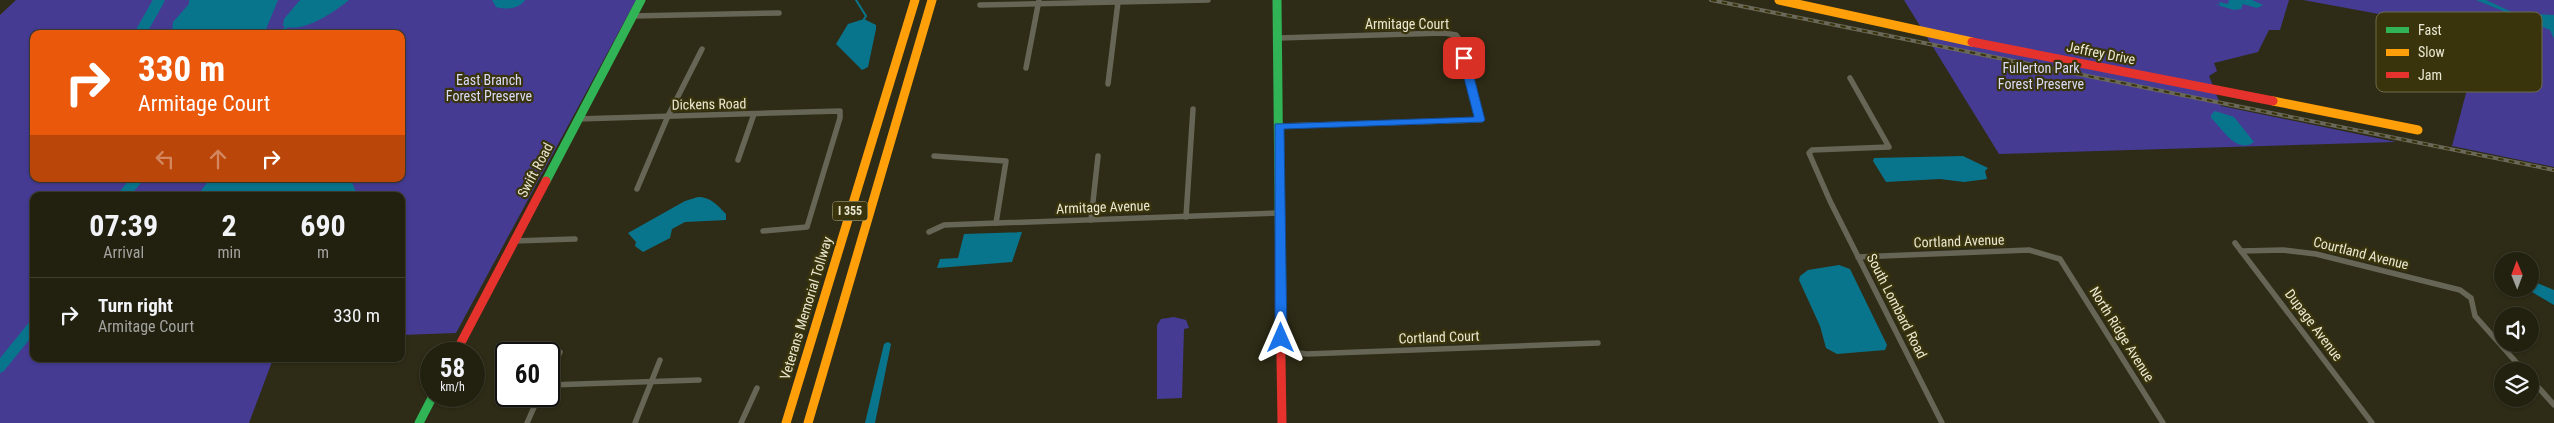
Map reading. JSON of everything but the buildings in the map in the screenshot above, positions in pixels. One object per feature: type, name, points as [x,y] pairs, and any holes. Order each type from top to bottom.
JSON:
[{"type":"main road","name":"Swift Road","points":[[461,342],[641,0]]},
{"type":"main road","name":"Veterans Memorial Tollway","points":[[786,423],[915,0]]},
{"type":"main road","name":"I 355","points":[[808,423],[932,0]]},
{"type":"main road","points":[[1277,0],[1282,423]]},
{"type":"main road","name":"Jeffrey Drive","points":[[1779,0],[1930,34],[2418,130]]},
{"type":"main road","points":[[816,423],[832,341]]},
{"type":"main road","points":[[419,423],[427,407]]},
{"type":"street","points":[[980,5],[1039,2],[1208,0]]},
{"type":"street","points":[[1026,68],[1039,2]]},
{"type":"street","points":[[1108,84],[1118,2]]},
{"type":"street","points":[[632,16],[779,13]]},
{"type":"street","name":"Armitage Court","points":[[1278,38],[1444,33],[1456,35],[1459,39],[1480,120],[1279,126]]},
{"type":"street","points":[[637,189],[668,116],[702,49]]},
{"type":"street","name":"South Lombard Road","points":[[1850,78],[1889,147],[1812,150],[1809,153],[1830,201],[1942,423]]},
{"type":"street","points":[[1186,217],[1193,109]]},
{"type":"street","name":"Dickens Road","points":[[578,119],[840,111],[840,118],[807,227],[763,231]]},
{"type":"street","points":[[738,160],[754,114]]},
{"type":"street","points":[[934,156],[1006,161],[996,223]]},
{"type":"street","points":[[1092,220],[1098,156]]},
{"type":"street","name":"Armitage Avenue","points":[[929,232],[944,225],[1280,213]]},
{"type":"street","points":[[513,241],[575,239]]},
{"type":"street","name":"Dupage Avenue","points":[[2235,243],[2372,423]]},
{"type":"street","name":"Cortland Avenue","points":[[1858,257],[2029,250],[2060,259]]},
{"type":"street","name":"Courtland Avenue","points":[[2241,251],[2283,250],[2316,254],[2460,290],[2471,298],[2475,316],[2516,362]]},
{"type":"street","name":"North Ridge Avenue","points":[[2060,259],[2163,423]]},
{"type":"street","name":"Cortland Court","points":[[1281,350],[1306,354],[1598,343]]},
{"type":"street","points":[[635,423],[660,360]]},
{"type":"street","points":[[560,385],[698,380]]},
{"type":"street","points":[[741,423],[757,388]]},
{"type":"street","points":[[2539,388],[2554,405]]},
{"type":"street","points":[[527,423],[534,407]]},
{"type":"green space","name":"East Branch Forest Preserve","points":[[16,0],[636,0],[456,333],[405,335],[405,192],[30,192],[30,362],[272,362],[249,423],[0,423],[0,15]]},
{"type":"green space","name":"Fullerton Park Forest Preserve","points":[[1904,0],[2289,0],[2280,30],[2269,30],[2258,52],[2214,63],[2217,71],[2209,76],[2221,106],[2396,142],[1999,154]]},
{"type":"green space","points":[[2303,0],[2554,0],[2554,167],[2452,146],[2466,92],[2542,92],[2542,12],[2376,13]]},
{"type":"green space","points":[[1174,317],[1186,320],[1189,328],[1184,329],[1182,398],[1157,399],[1157,325],[1161,319]]},
{"type":"water","points":[[189,0],[278,0],[266,30],[172,30],[173,22],[189,4]]},
{"type":"water","points":[[300,0],[349,0],[327,16],[309,24],[291,28],[283,26],[284,19]]},
{"type":"water","points":[[492,0],[525,0],[516,7],[504,8],[496,7]]},
{"type":"water","points":[[2229,0],[2252,0],[2263,5],[2257,8],[2243,4],[2241,9],[2234,10],[2214,4],[2220,5],[2219,2],[2228,4]]},
{"type":"water","points":[[2476,0],[2486,0],[2512,12],[2506,12]]},
{"type":"water","points":[[2542,14],[2554,15],[2554,39],[2550,30],[2542,27]]},
{"type":"water","points":[[864,19],[876,25],[876,29],[868,67],[862,70],[836,44],[848,24]]},
{"type":"water","points":[[2215,111],[2234,117],[2254,142],[2242,145],[2230,139],[2211,118]]},
{"type":"water","points":[[1963,156],[1988,168],[1985,171],[1987,179],[1964,182],[1940,179],[1886,182],[1873,161],[1874,158]]},
{"type":"water","points":[[208,182],[352,182],[356,192],[200,192]]},
{"type":"water","points":[[698,197],[707,198],[717,205],[726,214],[726,220],[685,222],[672,229],[670,238],[643,252],[635,246],[636,242],[628,233],[685,201]]},
{"type":"water","points":[[1022,232],[1012,262],[937,268],[940,259],[958,258],[964,234]]},
{"type":"water","points":[[1839,265],[1850,269],[1887,345],[1885,350],[1837,354],[1826,348],[1820,326],[1799,280],[1800,276],[1808,270]]},
{"type":"water","points":[[2539,284],[2554,290],[2554,305],[2539,296]]},
{"type":"water","points":[[888,342],[891,344],[875,423],[865,423],[884,344]]},
{"type":"waterway","points":[[142,30],[159,0]]},
{"type":"waterway","points":[[856,0],[866,16],[864,19]]},
{"type":"waterway","points":[[283,30],[288,26]]},
{"type":"waterway","points":[[126,192],[135,182]]},
{"type":"waterway","points":[[0,367],[30,330]]},
{"type":"railway","points":[[1711,0],[2554,170]]},
{"type":"traffic: fast","points":[[546,181],[641,0]]},
{"type":"traffic: fast","points":[[1277,0],[1280,294]]},
{"type":"traffic: fast","points":[[419,423],[427,407]]},
{"type":"traffic: slow","points":[[786,423],[915,0]]},
{"type":"traffic: slow","points":[[808,423],[932,0]]},
{"type":"traffic: slow","points":[[1779,0],[1972,42]]},
{"type":"traffic: slow","points":[[2273,101],[2418,130]]},
{"type":"traffic: jam","points":[[1972,42],[2273,101]]},
{"type":"traffic: jam","points":[[461,342],[546,181]]},
{"type":"traffic: jam","points":[[1280,294],[1282,423]]},
{"type":"route","points":[[1281,338],[1279,126],[1480,120],[1464,58]]}]
